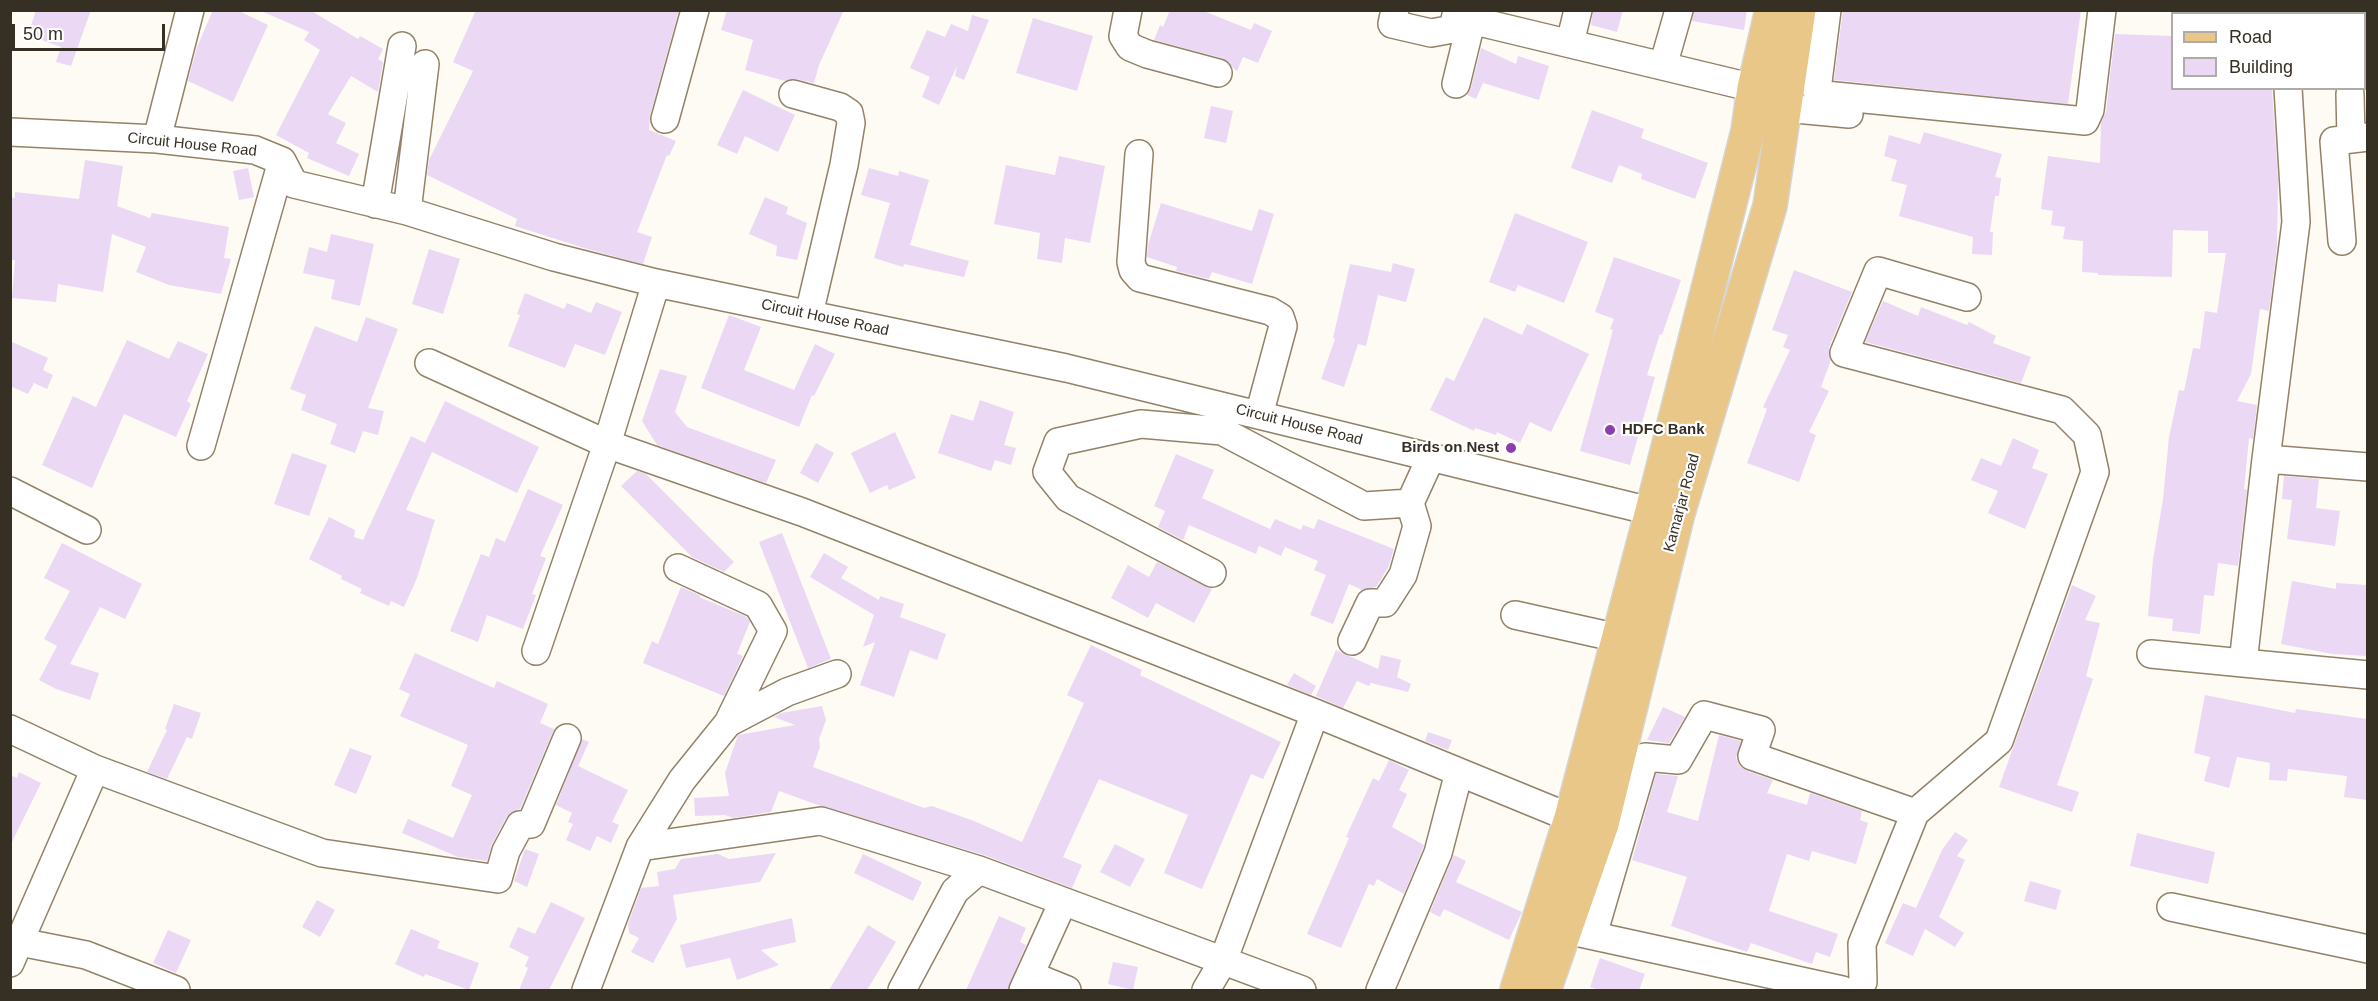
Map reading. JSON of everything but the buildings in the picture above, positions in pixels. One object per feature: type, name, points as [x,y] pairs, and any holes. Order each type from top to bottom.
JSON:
[{"type":"main road","points":[[1517,990],[1571,818],[1618,638],[1664,514],[1748,131],[1754,88],[1772,10]]},
{"type":"main road","name":"Kamarjar Road","points":[[1544,990],[1579,932],[1664,514],[1770,206],[1799,10]]},
{"type":"street","points":[[158,139],[190,10]]},
{"type":"street","points":[[665,119],[695,10]]},
{"type":"street","points":[[1128,10],[1123,36],[1130,47],[1147,54],[1218,73]]},
{"type":"street","points":[[1395,10],[1392,24],[1431,33],[1453,28],[1467,14]]},
{"type":"street","points":[[1570,43],[1578,10]]},
{"type":"street","points":[[1663,66],[1679,10]]},
{"type":"street","points":[[1827,10],[1817,90],[1825,95],[2085,121],[2090,110],[2102,10]]},
{"type":"street","points":[[1467,14],[1570,43],[1754,88]]},
{"type":"street","points":[[1456,84],[1467,14]]},
{"type":"street","points":[[375,204],[402,46]]},
{"type":"street","points":[[407,211],[425,64]]},
{"type":"street","points":[[2243,663],[2296,222],[2288,90]]},
{"type":"street","points":[[793,94],[840,107],[849,113],[851,123],[844,165],[809,314]]},
{"type":"street","points":[[2342,241],[2334,141],[2359,138],[2344,105]]},
{"type":"street","points":[[1785,108],[2035,130]]},
{"type":"street","name":"Circuit House Road","points":[[10,132],[158,139],[255,150],[282,161],[294,184],[407,211],[554,257],[656,283],[1066,368],[1664,514]]},
{"type":"street","points":[[1139,154],[1131,262],[1133,270],[1140,278],[1270,311],[1280,316],[1283,326],[1259,415]]},
{"type":"street","points":[[201,446],[282,161]]},
{"type":"street","points":[[1915,813],[1752,756],[1761,730],[1704,715],[1678,760],[1645,757],[1579,932],[1857,988],[1862,944],[1915,813],[1999,741],[2095,472],[2087,435],[2062,410],[1844,353],[1878,271],[1966,297]]},
{"type":"street","points":[[536,651],[607,444],[656,283]]},
{"type":"street","points":[[429,363],[607,444],[802,512],[1315,713],[1571,818]]},
{"type":"street","points":[[1212,573],[1068,498],[1047,471],[1058,442],[1141,424],[1222,431],[1364,506],[1410,504]]},
{"type":"street","points":[[1352,641],[1370,603],[1385,603],[1403,575],[1417,526],[1410,504],[1431,457]]},
{"type":"street","points":[[2266,459],[2367,467]]},
{"type":"street","points":[[10,491],[87,530]]},
{"type":"street","points":[[586,990],[640,847],[682,780],[728,723],[773,631],[758,605],[678,568]]},
{"type":"street","points":[[1515,615],[1618,638]]},
{"type":"street","points":[[2151,654],[2367,675]]},
{"type":"street","points":[[728,723],[787,692],[837,674]]},
{"type":"street","points":[[1206,990],[1223,961],[1315,713]]},
{"type":"street","points":[[10,729],[95,769],[322,853],[498,879],[506,851],[520,825],[531,824],[567,738]]},
{"type":"street","points":[[95,769],[15,952],[86,955],[176,990]]},
{"type":"street","points":[[1380,990],[1438,853],[1459,772]]},
{"type":"street","points":[[640,847],[820,821],[978,870],[1302,990]]},
{"type":"street","points":[[902,990],[955,891],[978,870]]},
{"type":"street","points":[[1064,902],[1027,983],[1067,990]]},
{"type":"street","points":[[2171,907],[2367,950]]},
{"type":"place","name":"HDFC Bank","points":[[1610,430]]},
{"type":"place","name":"Birds on Nest","points":[[1511,448]]}]
